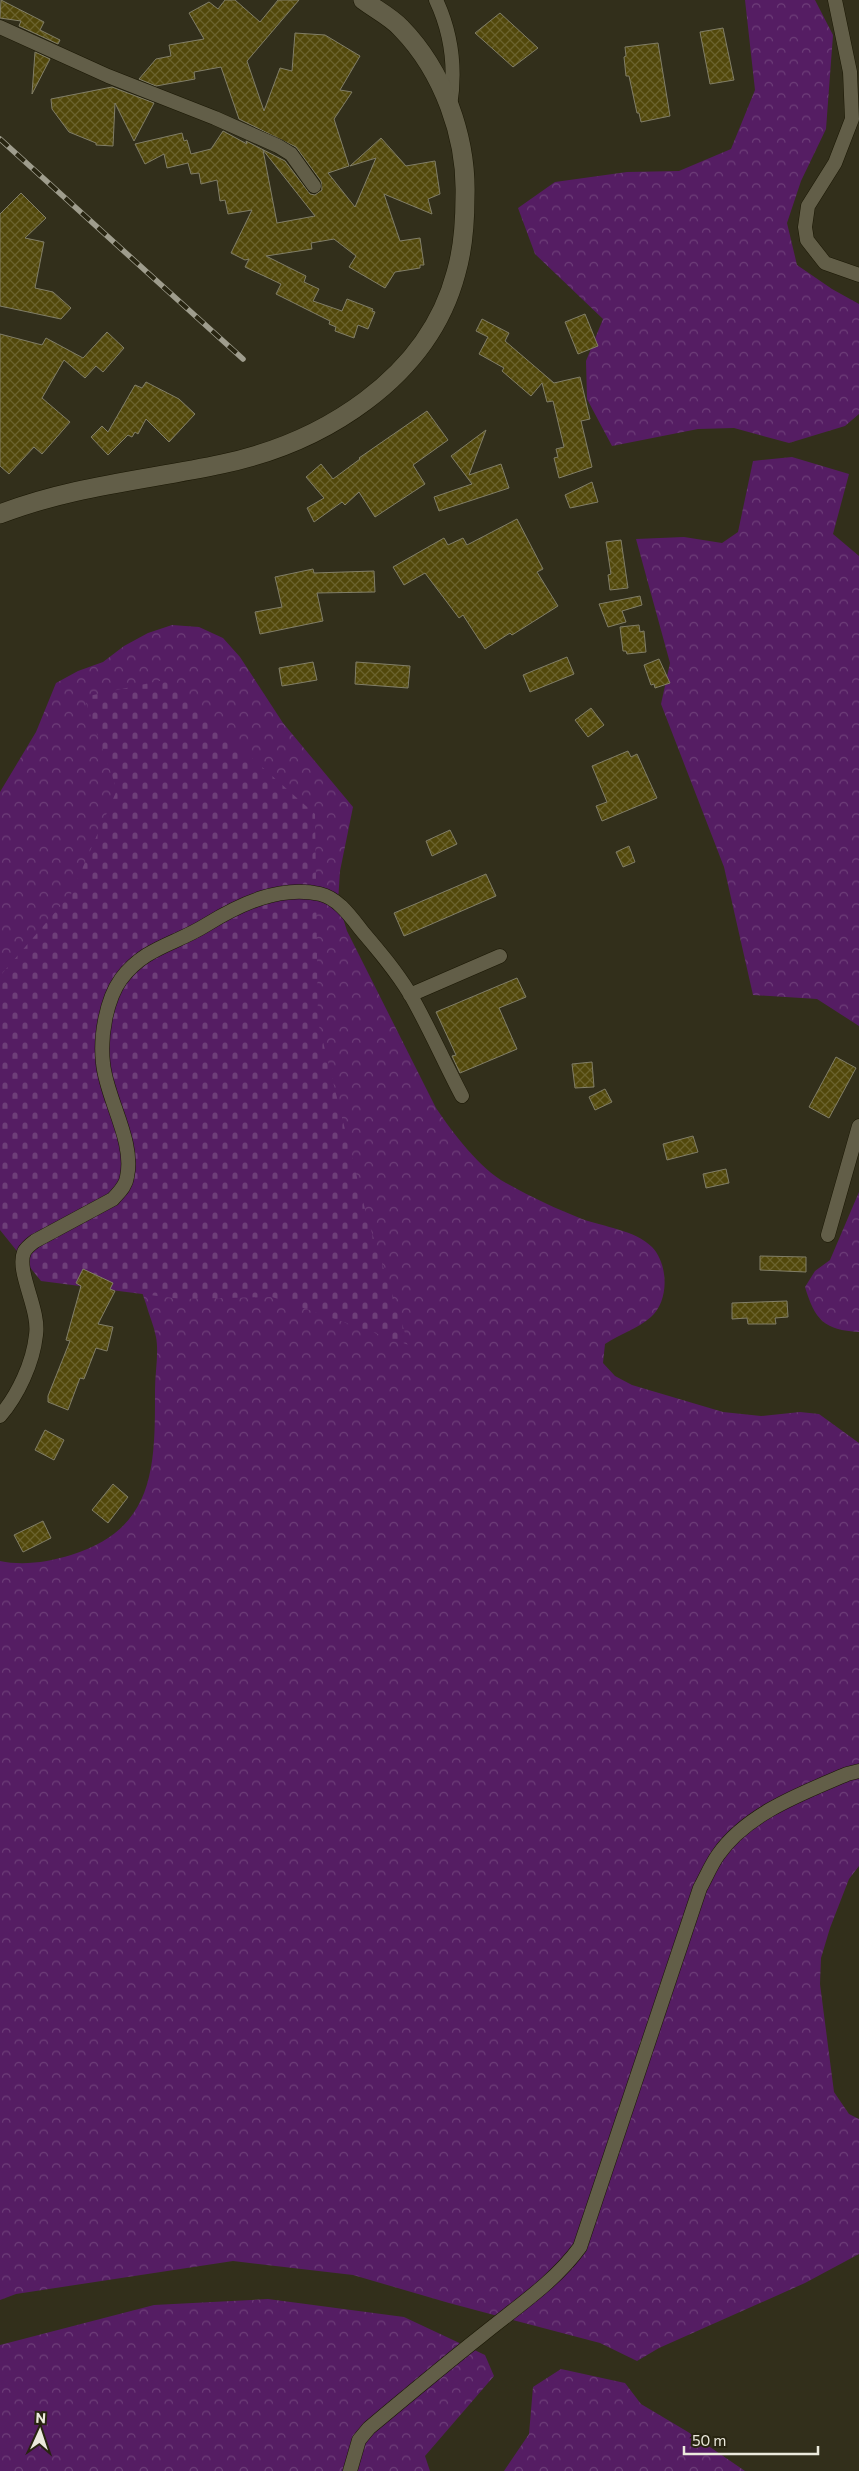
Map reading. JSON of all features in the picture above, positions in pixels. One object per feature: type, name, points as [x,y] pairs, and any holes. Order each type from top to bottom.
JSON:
[{"type":"street","points":[[0,514],[53,496],[222,464],[296,442],[328,426],[369,399],[403,367],[428,335],[445,304],[456,274],[464,221],[466,183],[460,143],[450,108],[425,59],[400,28],[363,0]]},
{"type":"street","points":[[436,0],[447,26],[454,67],[450,108]]},
{"type":"street","points":[[835,0],[850,72],[852,119],[835,163],[808,206],[805,227],[807,240],[825,263],[859,275]]},
{"type":"street","points":[[0,27],[108,76],[215,118],[278,146],[291,154],[314,186]]},
{"type":"street","points":[[0,1416],[31,1358],[37,1334],[36,1312],[22,1263],[24,1250],[35,1241],[113,1199],[123,1188],[127,1178],[128,1156],[103,1064],[103,1041],[111,1000],[120,981],[135,962],[150,952],[185,938],[232,910],[267,896],[302,892],[330,898],[348,913],[388,962],[410,995],[462,1096]]},
{"type":"street","points":[[410,995],[500,956]]},
{"type":"street","points":[[828,1235],[859,1126]]},
{"type":"street","points":[[350,2471],[359,2440],[368,2428],[438,2369],[543,2287],[568,2263],[580,2247],[700,1888],[719,1854],[738,1834],[767,1812],[847,1774],[859,1771]]},
{"type":"green space","points":[[745,0],[815,0],[833,35],[826,129],[801,181],[787,223],[797,265],[832,289],[859,304],[859,414],[845,426],[789,443],[734,428],[698,429],[612,446],[587,399],[586,361],[603,319],[535,254],[518,208],[555,182],[627,172],[679,171],[731,149],[755,90]]},
{"type":"green space","points":[[792,457],[849,474],[833,534],[859,556],[859,1026],[817,999],[753,995],[724,867],[661,704],[670,663],[636,539],[684,537],[722,543],[738,532],[753,461]]},
{"type":"green space","points":[[172,625],[199,627],[223,638],[240,657],[283,723],[353,807],[340,871],[338,902],[347,931],[436,1108],[450,1128],[476,1159],[506,1183],[572,1215],[637,1237],[652,1247],[658,1255],[662,1263],[665,1283],[664,1293],[657,1310],[646,1321],[605,1344],[603,1363],[615,1376],[632,1385],[723,1412],[761,1416],[800,1412],[819,1414],[859,1443],[859,1866],[849,1879],[830,1928],[821,1958],[820,1984],[834,2092],[849,2114],[859,2119],[859,2254],[805,2283],[659,2348],[637,2361],[600,2343],[449,2303],[353,2275],[233,2261],[16,2294],[0,2300],[0,1561],[36,1562],[71,1555],[99,1544],[120,1529],[135,1511],[145,1491],[151,1468],[154,1444],[157,1350],[154,1329],[124,1235],[0,1220],[0,792],[36,732],[56,683],[78,671],[103,662],[124,646],[148,633]]},
{"type":"green space","points":[[164,680],[315,814],[318,1022],[368,1221],[409,1345],[272,1297],[181,1299],[41,1281],[0,1230],[0,976],[71,894],[117,790],[84,697]]},
{"type":"green space","points":[[859,1192],[859,1332],[837,1329],[823,1321],[813,1308],[805,1287],[815,1271],[830,1260]]},
{"type":"green space","points":[[268,2299],[404,2317],[485,2355],[494,2376],[425,2456],[430,2471],[0,2471],[0,2345],[154,2305]]},
{"type":"green space","points":[[561,2369],[625,2383],[641,2404],[688,2432],[745,2471],[504,2471],[529,2434],[533,2387]]},
{"type":"building","points":[[1,0],[44,22],[40,30],[60,40],[58,44],[19,26],[21,21],[0,18]]},
{"type":"building","points":[[225,0],[235,0],[260,22],[278,0],[299,0],[247,61],[264,111],[280,68],[292,71],[295,33],[325,35],[360,56],[340,90],[352,92],[334,119],[349,166],[328,173],[355,207],[376,158],[350,166],[381,138],[406,166],[435,161],[440,194],[428,199],[432,214],[384,194],[400,241],[420,238],[424,265],[420,265],[420,268],[395,272],[385,288],[349,267],[356,256],[334,239],[311,243],[312,249],[266,256],[306,276],[304,282],[319,289],[313,301],[342,311],[347,299],[373,309],[372,311],[375,312],[368,329],[358,325],[354,338],[335,331],[336,327],[329,324],[330,321],[276,294],[281,284],[245,267],[249,259],[245,260],[231,253],[252,210],[228,214],[225,200],[220,201],[217,180],[201,184],[199,173],[191,174],[188,163],[167,168],[164,154],[145,164],[135,144],[182,133],[184,141],[187,140],[191,154],[211,149],[223,131],[247,144],[246,141],[285,161],[310,194],[315,195],[322,190],[321,181],[296,147],[239,119],[221,67],[194,72],[195,79],[156,86],[139,79],[156,59],[171,56],[169,45],[204,39],[189,13],[209,2],[218,9]],"holes":[[[263,150],[315,216],[277,223]]]},
{"type":"building","points":[[500,13],[538,48],[513,67],[475,33]]},
{"type":"building","points":[[723,28],[734,80],[710,84],[700,32]]},
{"type":"building","points":[[658,43],[670,116],[641,122],[639,113],[637,113],[629,76],[626,76],[625,47]]},
{"type":"building","points":[[35,52],[50,59],[32,94]]},
{"type":"building","points":[[112,87],[154,103],[134,141],[115,103],[113,146],[96,145],[96,143],[69,132],[52,109],[51,99]]},
{"type":"building","points":[[21,193],[46,218],[25,238],[44,242],[35,288],[53,292],[71,308],[61,319],[0,306],[0,214]]},
{"type":"building","points":[[585,314],[598,346],[578,354],[565,322]]},
{"type":"building","points":[[482,319],[509,333],[505,341],[554,383],[580,377],[590,419],[581,421],[592,467],[559,478],[554,458],[558,457],[556,449],[564,447],[553,401],[547,402],[542,383],[531,396],[502,371],[504,368],[479,354],[488,337],[476,331]]},
{"type":"building","points":[[107,332],[124,348],[103,372],[96,366],[85,378],[64,360],[42,398],[70,422],[42,454],[34,447],[9,474],[0,466],[0,334],[42,345],[46,338],[83,358]]},
{"type":"building","points":[[146,382],[179,399],[195,414],[169,442],[146,419],[138,434],[135,432],[132,437],[128,435],[108,455],[91,437],[102,426],[108,432],[135,385],[142,388]]},
{"type":"building","points":[[427,411],[448,440],[413,465],[425,484],[375,517],[359,492],[345,505],[342,502],[314,522],[307,508],[324,498],[306,477],[321,464],[333,479],[359,458]]},
{"type":"building","points":[[486,430],[469,475],[501,464],[509,488],[439,511],[434,497],[472,484],[451,456]]},
{"type":"building","points":[[592,482],[598,502],[570,508],[565,495]]},
{"type":"building","points":[[517,519],[543,569],[537,572],[558,606],[512,635],[510,633],[485,649],[463,615],[459,618],[425,573],[404,585],[393,567],[444,538],[448,545],[463,538],[467,545]]},
{"type":"building","points":[[621,540],[628,588],[610,590],[608,575],[611,574],[606,542]]},
{"type":"building","points":[[313,569],[314,573],[374,571],[375,592],[317,593],[323,621],[260,634],[255,612],[282,607],[275,577]]},
{"type":"building","points":[[640,596],[642,605],[622,611],[626,622],[608,627],[599,604]]},
{"type":"building","points":[[639,625],[640,632],[644,631],[646,652],[627,654],[626,651],[623,651],[620,627]]},
{"type":"building","points":[[567,657],[574,674],[530,692],[523,675]]},
{"type":"building","points":[[659,659],[670,683],[655,688],[654,684],[651,685],[644,665]]},
{"type":"building","points":[[313,662],[317,680],[282,686],[279,668]]},
{"type":"building","points":[[356,662],[410,666],[408,688],[355,684]]},
{"type":"building","points":[[591,708],[604,725],[588,737],[575,720]]},
{"type":"building","points":[[628,751],[631,757],[637,754],[657,798],[602,821],[596,806],[607,802],[592,766]]},
{"type":"building","points":[[450,830],[457,844],[432,856],[426,841]]},
{"type":"building","points":[[629,846],[635,862],[623,867],[616,852]]},
{"type":"building","points":[[486,874],[496,896],[404,936],[394,913]]},
{"type":"building","points":[[517,978],[526,997],[499,1008],[517,1049],[460,1073],[452,1056],[456,1055],[436,1012]]},
{"type":"building","points":[[836,1057],[856,1068],[829,1118],[809,1107]]},
{"type":"building","points":[[592,1062],[594,1087],[575,1088],[572,1064]]},
{"type":"building","points":[[605,1089],[612,1102],[595,1110],[589,1097]]},
{"type":"building","points":[[693,1136],[698,1152],[667,1160],[663,1144]]},
{"type":"building","points":[[726,1169],[729,1183],[706,1188],[703,1174]]},
{"type":"building","points":[[760,1256],[806,1257],[806,1272],[760,1270]]},
{"type":"building","points":[[83,1269],[113,1283],[110,1289],[115,1291],[98,1324],[113,1327],[107,1351],[96,1348],[84,1379],[80,1378],[68,1410],[48,1402],[48,1396],[70,1341],[66,1340],[81,1286],[76,1283]]},
{"type":"building","points":[[787,1301],[788,1317],[775,1318],[776,1324],[748,1324],[747,1318],[732,1319],[732,1303]]},
{"type":"building","points":[[45,1430],[64,1440],[54,1460],[35,1450]]},
{"type":"building","points":[[113,1484],[128,1497],[108,1523],[92,1510]]},
{"type":"building","points":[[43,1521],[51,1538],[23,1552],[14,1535]]},
{"type":"railway","points":[[0,139],[243,359]]}]
